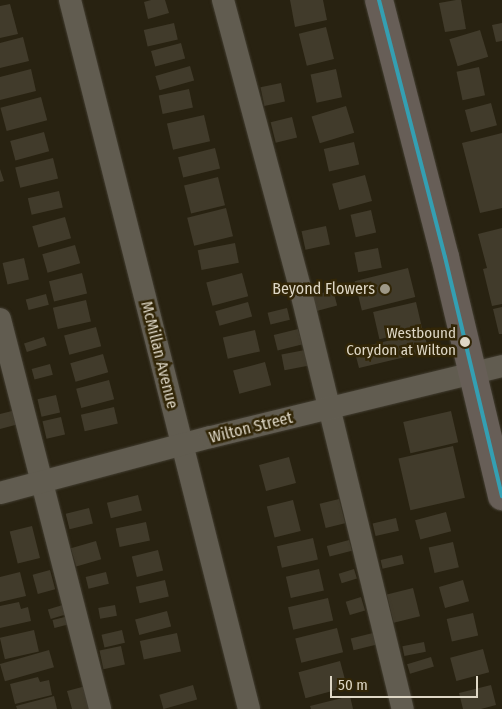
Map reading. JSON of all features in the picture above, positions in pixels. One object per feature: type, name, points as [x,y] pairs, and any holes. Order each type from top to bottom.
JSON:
[{"type":"main road","points":[[379,0],[502,496]]},
{"type":"street","name":"McMillan Avenue","points":[[70,0],[249,709]]},
{"type":"street","points":[[223,0],[301,292],[403,709]]},
{"type":"street","points":[[0,319],[100,709]]},
{"type":"street","name":"Wilton Street","points":[[0,493],[329,408],[502,366]]},
{"type":"building","points":[[165,0],[169,13],[148,19],[144,2]]},
{"type":"building","points":[[290,0],[323,0],[327,20],[295,27]]},
{"type":"building","points":[[461,0],[466,29],[445,32],[439,3]]},
{"type":"building","points":[[10,4],[18,34],[0,38],[0,6]]},
{"type":"building","points":[[174,23],[178,40],[148,47],[144,30]]},
{"type":"building","points":[[502,23],[502,41],[496,42],[492,25]]},
{"type":"building","points":[[326,27],[334,59],[307,66],[299,34]]},
{"type":"building","points":[[480,30],[488,57],[458,66],[449,39]]},
{"type":"building","points":[[23,37],[29,61],[0,68],[0,43]]},
{"type":"building","points":[[181,43],[185,58],[155,66],[151,51]]},
{"type":"building","points":[[190,66],[194,80],[160,90],[155,76]]},
{"type":"building","points":[[479,67],[485,95],[463,100],[457,72]]},
{"type":"building","points":[[31,69],[36,91],[0,100],[0,77]]},
{"type":"building","points":[[336,69],[342,97],[317,103],[311,74]]},
{"type":"building","points":[[281,83],[285,102],[264,106],[260,87]]},
{"type":"building","points":[[189,89],[193,108],[163,114],[159,95]]},
{"type":"building","points":[[41,97],[47,120],[7,131],[0,108]]},
{"type":"building","points":[[491,103],[497,125],[471,132],[465,110]]},
{"type":"building","points":[[346,106],[354,133],[320,143],[312,117]]},
{"type":"building","points":[[204,115],[210,141],[173,150],[167,124]]},
{"type":"building","points":[[292,117],[297,137],[276,143],[271,122]]},
{"type":"building","points":[[44,132],[49,151],[15,160],[10,141]]},
{"type":"building","points":[[502,133],[502,208],[480,213],[462,143]]},
{"type":"building","points":[[354,142],[359,164],[329,171],[324,149]]},
{"type":"building","points":[[215,148],[220,168],[183,178],[178,157]]},
{"type":"building","points":[[53,158],[58,178],[20,188],[15,167]]},
{"type":"building","points":[[0,169],[4,181],[0,182]]},
{"type":"building","points":[[365,175],[372,201],[339,210],[332,184]]},
{"type":"building","points":[[218,177],[225,205],[191,214],[184,185]]},
{"type":"building","points":[[59,191],[63,208],[32,215],[28,198]]},
{"type":"building","points":[[226,208],[233,236],[194,246],[187,218]]},
{"type":"building","points":[[371,210],[376,232],[356,237],[351,215]]},
{"type":"building","points":[[65,217],[71,238],[38,248],[32,226]]},
{"type":"building","points":[[326,226],[330,245],[305,250],[302,231]]},
{"type":"building","points":[[502,228],[502,304],[492,306],[483,269],[487,268],[478,234]]},
{"type":"building","points":[[235,243],[239,263],[202,270],[198,250]]},
{"type":"building","points":[[75,245],[80,263],[48,273],[42,254]]},
{"type":"building","points":[[378,248],[382,268],[358,272],[354,253]]},
{"type":"building","points":[[24,258],[29,279],[8,284],[3,263]]},
{"type":"building","name":"Beyond Flowers","points":[[408,268],[415,297],[362,310],[355,281]]},
{"type":"building","points":[[82,273],[87,293],[54,302],[49,281]]},
{"type":"building","points":[[242,273],[248,296],[212,306],[206,283]]},
{"type":"building","points":[[333,290],[337,305],[316,311],[312,296]]},
{"type":"building","points":[[46,294],[49,305],[29,310],[26,299]]},
{"type":"building","points":[[86,300],[91,321],[58,329],[53,308]]},
{"type":"building","points":[[248,302],[252,316],[219,326],[215,311]]},
{"type":"building","points":[[416,302],[422,329],[379,339],[373,312]]},
{"type":"building","points":[[502,307],[502,334],[499,334],[493,309]]},
{"type":"building","points":[[287,308],[290,320],[270,324],[268,313]]},
{"type":"building","points":[[96,327],[101,346],[69,355],[64,336]]},
{"type":"building","points":[[298,329],[302,345],[278,351],[274,335]]},
{"type":"building","points":[[255,330],[260,351],[228,359],[223,337]]},
{"type":"building","points":[[424,332],[427,345],[422,353],[359,368],[354,349]]},
{"type":"building","points":[[44,337],[47,346],[27,352],[24,343]]},
{"type":"building","points":[[305,350],[308,366],[284,370],[281,355]]},
{"type":"building","points":[[103,354],[108,372],[76,382],[70,363]]},
{"type":"building","points":[[265,362],[271,385],[239,394],[233,371]]},
{"type":"building","points":[[50,364],[53,375],[34,380],[32,369]]},
{"type":"building","points":[[109,380],[114,399],[81,408],[76,389]]},
{"type":"building","points":[[56,395],[60,413],[42,417],[37,399]]},
{"type":"building","points":[[114,407],[118,424],[85,431],[81,415]]},
{"type":"building","points":[[16,410],[19,424],[0,429],[0,414]]},
{"type":"building","points":[[451,411],[458,442],[410,453],[403,422]]},
{"type":"building","points":[[61,417],[65,435],[47,439],[42,421]]},
{"type":"building","points":[[453,446],[465,498],[410,510],[398,459]]},
{"type":"building","points":[[289,457],[296,483],[266,491],[259,465]]},
{"type":"building","points":[[138,495],[142,511],[111,518],[107,503]]},
{"type":"building","points":[[339,499],[345,523],[326,528],[320,504]]},
{"type":"building","points":[[293,500],[301,531],[275,538],[267,507]]},
{"type":"building","points":[[89,508],[93,524],[70,529],[66,514]]},
{"type":"building","points":[[446,512],[451,531],[420,540],[415,520]]},
{"type":"building","points":[[396,518],[399,531],[376,536],[373,523]]},
{"type":"building","points":[[146,522],[150,541],[120,547],[116,528]]},
{"type":"building","points":[[32,526],[40,558],[18,564],[10,532]]},
{"type":"building","points":[[313,538],[318,559],[282,568],[277,546]]},
{"type":"building","points":[[349,540],[352,551],[330,557],[327,546]]},
{"type":"building","points":[[96,541],[101,559],[76,566],[71,548]]},
{"type":"building","points":[[453,542],[459,567],[434,573],[429,548]]},
{"type":"building","points":[[158,550],[163,570],[137,577],[132,557]]},
{"type":"building","points":[[402,555],[404,564],[383,569],[381,560]]},
{"type":"building","points":[[319,569],[324,590],[291,598],[286,577]]},
{"type":"building","points":[[354,569],[357,579],[342,583],[339,574]]},
{"type":"building","points":[[50,570],[55,589],[38,594],[33,575]]},
{"type":"building","points":[[20,572],[26,596],[0,602],[0,577]]},
{"type":"building","points":[[106,572],[109,584],[89,589],[86,577]]},
{"type":"building","points":[[165,580],[169,597],[140,603],[136,587]]},
{"type":"building","points":[[463,580],[469,601],[445,608],[439,587]]},
{"type":"building","points":[[413,588],[420,616],[394,623],[387,595]]},
{"type":"building","points":[[361,597],[365,610],[350,615],[346,602]]},
{"type":"building","points":[[328,598],[333,620],[293,630],[288,607]]},
{"type":"building","points":[[19,602],[21,609],[28,607],[31,621],[0,628],[0,606]]},
{"type":"building","points":[[66,604],[69,614],[51,619],[48,610]]},
{"type":"building","points":[[115,605],[117,616],[100,619],[98,608]]},
{"type":"building","points":[[167,611],[171,626],[139,635],[135,620]]},
{"type":"building","points":[[473,613],[478,635],[452,641],[447,619]]},
{"type":"building","points":[[69,616],[71,624],[54,628],[53,620]]},
{"type":"building","points":[[337,628],[343,652],[301,663],[295,638]]},
{"type":"building","points":[[34,630],[39,651],[5,659],[0,638]]},
{"type":"building","points":[[122,630],[125,643],[104,647],[102,635]]},
{"type":"building","points":[[177,633],[181,652],[144,659],[140,641]]},
{"type":"building","points":[[373,633],[376,645],[354,650],[351,639]]},
{"type":"building","points":[[424,642],[426,652],[404,656],[402,646]]},
{"type":"building","points":[[121,646],[125,665],[103,669],[99,651]]},
{"type":"building","points":[[483,649],[489,672],[456,681],[450,658]]},
{"type":"building","points":[[49,650],[54,667],[5,681],[0,664]]},
{"type":"building","points":[[431,657],[434,667],[410,674],[407,664]]},
{"type":"building","points":[[340,661],[347,687],[305,698],[298,672]]},
{"type":"building","points":[[38,677],[40,682],[49,680],[52,695],[15,704],[10,684]]},
{"type":"building","points":[[193,685],[197,699],[163,709],[159,695]]},
{"type":"building","points":[[491,685],[496,705],[481,709],[463,709],[459,693]]},
{"type":"building","points":[[86,686],[92,709],[72,709],[67,691]]},
{"type":"building","points":[[54,696],[57,709],[17,709],[16,706]]},
{"type":"building","points":[[350,696],[353,709],[311,709],[310,706]]},
{"type":"transit line","points":[[379,0],[445,257],[502,496]]},
{"type":"place","name":"Beyond Flowers","points":[[385,289]]},
{"type":"place","name":"Westbound Corydon at Wilton","points":[[465,342]]}]
